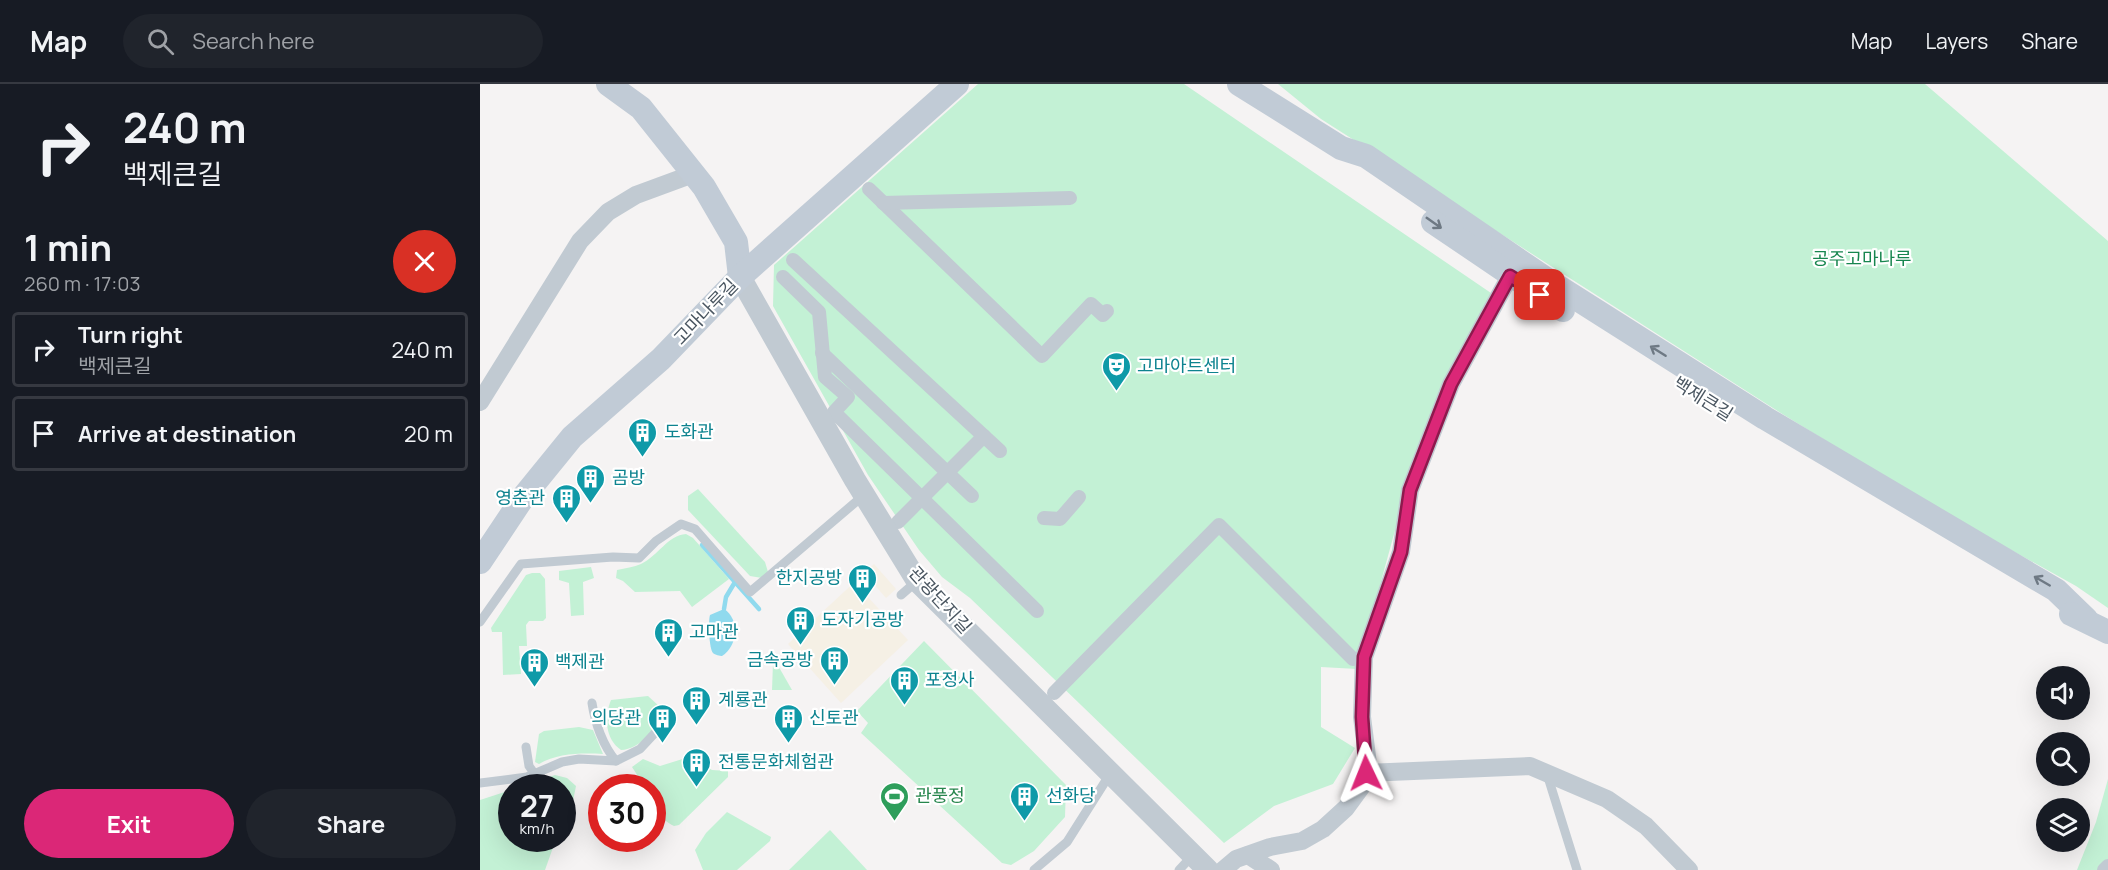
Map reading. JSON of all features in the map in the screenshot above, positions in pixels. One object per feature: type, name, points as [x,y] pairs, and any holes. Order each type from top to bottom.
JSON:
[{"type":"main road","points":[[608,84],[641,108],[693,174],[736,242],[740,278]]},
{"type":"main road","name":"백제큰길","points":[[1239,84],[1341,148],[1366,156],[1549,281],[1765,418],[2056,590],[2086,619]]},
{"type":"main road","name":"고마나루길","points":[[480,562],[524,496],[572,437],[661,359],[740,278],[945,87]]},
{"type":"main road","name":"백제큰길","points":[[1341,148],[1357,170],[1510,276],[1747,427],[2047,604],[2086,619],[2108,632]]},
{"type":"street","points":[[480,402],[580,241],[608,212],[664,183],[693,174]]},
{"type":"street","points":[[869,189],[1042,356],[1092,304],[1102,315],[1107,310]]},
{"type":"street","points":[[883,203],[1070,198]]},
{"type":"street","points":[[793,260],[1000,451]]},
{"type":"street","points":[[1223,870],[1236,859],[1302,841],[1323,830],[1365,782],[1362,717],[1364,657],[1401,552],[1410,490],[1451,384],[1510,276]]},
{"type":"street","points":[[783,277],[819,312],[825,377],[848,398],[834,412],[1037,611]]},
{"type":"street","name":"관광단지길","points":[[740,278],[864,495],[909,588],[1111,772],[1193,865]]},
{"type":"street","points":[[822,353],[972,496]]},
{"type":"street","points":[[898,522],[984,436]]},
{"type":"street","points":[[1044,518],[1060,519],[1079,497]]},
{"type":"street","points":[[1054,693],[1219,525],[1353,659]]},
{"type":"street","points":[[1366,773],[1530,766],[1607,799],[1646,826],[1689,870]]},
{"type":"street","points":[[1248,855],[1271,870]]},
{"type":"street","points":[[2104,870],[2108,866]]},
{"type":"lane","points":[[480,622],[521,564],[613,557],[639,558],[656,541],[681,524],[695,529],[750,592],[864,495]]},
{"type":"lane","points":[[592,703],[594,716],[609,753],[616,761]]},
{"type":"lane","points":[[480,783],[527,777],[562,762],[579,759],[616,761],[640,749],[668,719]]},
{"type":"lane","points":[[526,747],[529,766],[534,773]]},
{"type":"lane","points":[[1034,870],[1067,842],[1111,772]]},
{"type":"lane","points":[[1547,774],[1577,870]]},
{"type":"lane","points":[[1248,855],[1259,870]]},
{"type":"green space","points":[[978,84],[1184,84],[1491,293],[1408,483],[1357,669],[1321,667],[1321,727],[1355,748],[1333,784],[1274,806],[1224,843],[970,598],[942,577],[919,550],[868,475],[773,306],[774,265]]},
{"type":"green space","name":"공주고마나루","points":[[1278,84],[1925,84],[2108,241],[2108,608],[2076,586],[1932,506],[1784,415],[1321,119]]},
{"type":"green space","points":[[698,489],[765,562],[768,572],[762,578],[750,576],[688,510],[688,496]]},
{"type":"green space","points":[[686,534],[693,538],[729,579],[692,607],[680,591],[635,592],[616,578],[617,570],[641,564],[674,538]]},
{"type":"green space","points":[[591,567],[594,578],[583,582],[584,615],[571,616],[569,583],[559,580],[559,571]]},
{"type":"green space","points":[[540,573],[545,579],[546,618],[543,621],[529,621],[526,625],[527,646],[519,646],[521,674],[503,675],[502,632],[492,632],[491,628],[526,575]]},
{"type":"green space","points":[[924,641],[1066,785],[1065,817],[1034,851],[1011,865],[1002,863],[861,733],[868,723],[857,711]]},
{"type":"green space","points":[[773,663],[780,669],[792,690],[772,690]]},
{"type":"green space","points":[[648,696],[660,707],[658,721],[642,741],[628,749],[621,750],[612,740],[607,727],[607,713],[611,700]]},
{"type":"green space","points":[[579,727],[593,730],[603,754],[570,755],[546,760],[539,764],[535,762],[539,734],[544,731]]},
{"type":"green space","points":[[689,757],[712,770],[728,771],[728,777],[679,825],[674,826],[666,821],[666,774],[637,774],[632,767],[643,759],[660,766]]},
{"type":"green space","points":[[2108,779],[2108,870],[2077,870],[2084,852],[2090,852],[2090,837]]},
{"type":"green space","points":[[498,794],[498,852],[551,852],[545,870],[480,870],[480,800]]},
{"type":"green space","points":[[727,812],[771,837],[770,841],[737,870],[703,870],[695,850],[706,833]]},
{"type":"green space","points":[[830,830],[867,870],[789,870]]},
{"type":"sand","points":[[874,564],[896,589],[886,598],[873,583],[863,592],[908,640],[841,703],[788,644]]},
{"type":"water","points":[[724,609],[733,619],[735,632],[731,646],[722,656],[713,653],[709,623],[710,615]]},
{"type":"waterway","points":[[702,545],[759,609]]},
{"type":"waterway","points":[[724,609],[726,597],[735,582]]},
{"type":"place","name":"고마아트센터","points":[[1116,392]]},
{"type":"place","name":"도화관","points":[[643,458]]},
{"type":"place","name":"곰방","points":[[591,504]]},
{"type":"place","name":"영춘관","points":[[566,524]]},
{"type":"place","name":"한지공방","points":[[863,604]]},
{"type":"place","name":"도자기공방","points":[[800,646]]},
{"type":"place","name":"고마관","points":[[668,658]]},
{"type":"place","name":"금속공방","points":[[834,686]]},
{"type":"place","name":"백제관","points":[[534,688]]},
{"type":"place","name":"포정사","points":[[904,706]]},
{"type":"place","name":"계룡관","points":[[697,726]]},
{"type":"place","name":"의당관","points":[[662,744]]},
{"type":"place","name":"신토관","points":[[788,744]]},
{"type":"place","name":"전통문화체험관","points":[[697,788]]},
{"type":"place","name":"관풍정","points":[[894,822]]},
{"type":"place","name":"선화당","points":[[1025,822]]},
{"type":"route","points":[[1366,773],[1368,764],[1362,717],[1364,657],[1401,552],[1410,490],[1428,440],[1451,384],[1510,276],[1540,295]]}]
